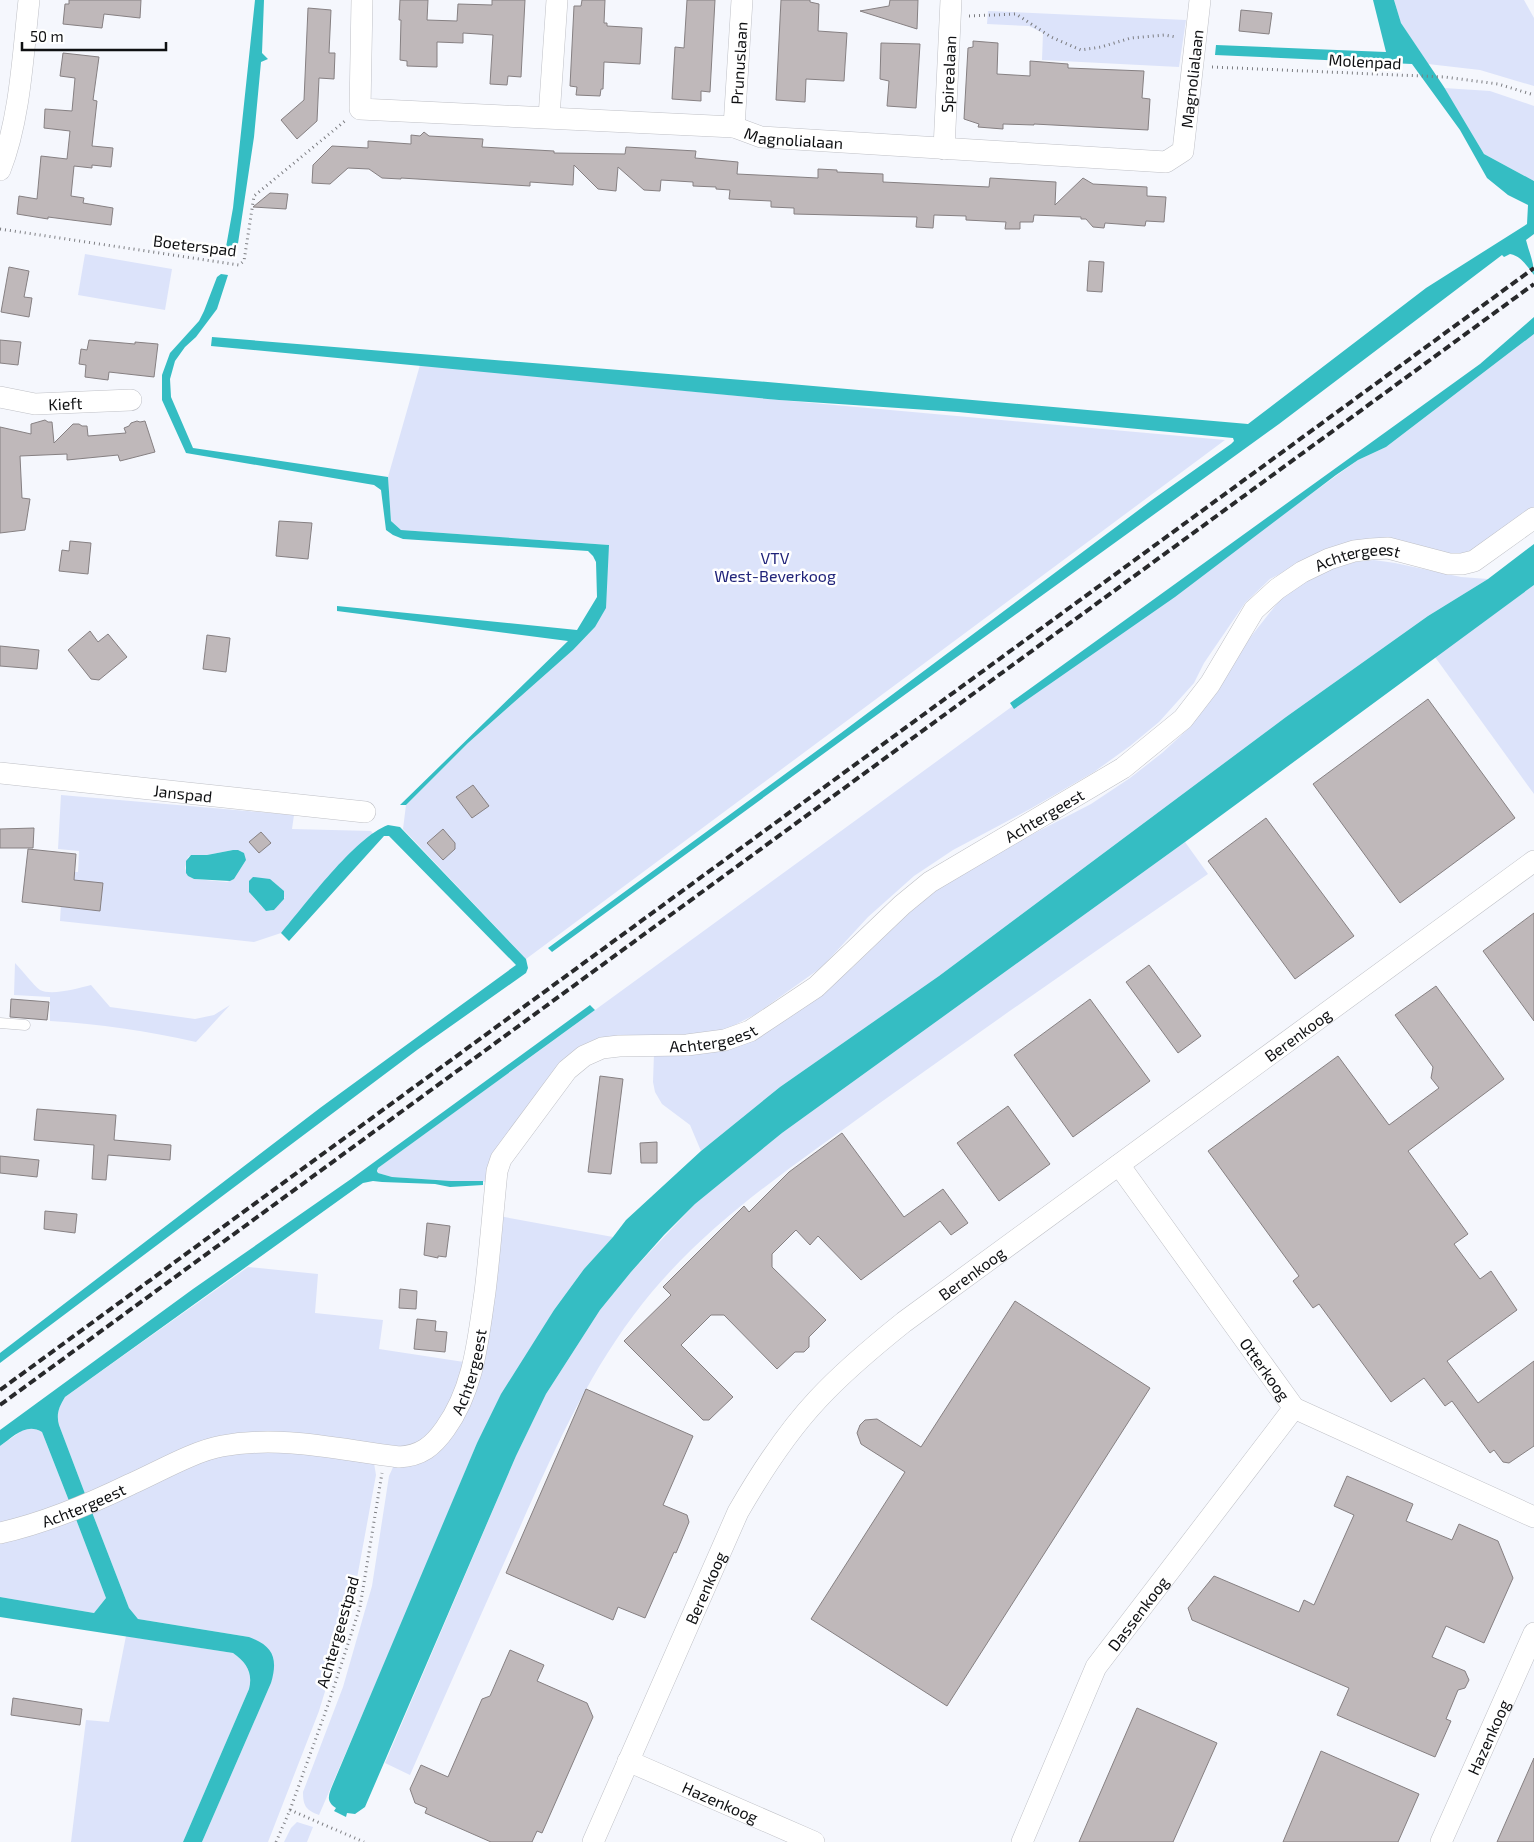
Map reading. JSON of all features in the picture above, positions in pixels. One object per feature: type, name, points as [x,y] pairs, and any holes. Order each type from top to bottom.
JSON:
[{"type":"street","points":[[0,170],[16,110],[29,0]]},
{"type":"street","points":[[360,108],[362,0]]},
{"type":"street","points":[[550,117],[557,0]]},
{"type":"street","name":"Prunuslaan","points":[[734,127],[742,0]]},
{"type":"street","name":"Magnolialaan","points":[[360,108],[734,127],[761,137],[1166,162],[1183,151],[1200,0]]},
{"type":"street","name":"Spirealaan","points":[[944,149],[951,8]]},
{"type":"street","name":"Kieft","points":[[0,397],[35,404],[131,400]]},
{"type":"street","name":"Achtergeest","points":[[0,1533],[15,1530],[101,1499],[184,1459],[220,1446],[273,1441],[385,1456],[410,1457],[421,1453],[431,1446],[454,1417],[460,1405],[476,1353],[489,1261],[497,1171],[501,1160],[567,1070],[575,1063],[584,1056],[602,1048],[688,1045],[725,1040],[750,1031],[816,987],[902,905],[930,882],[1123,768],[1183,719],[1210,684],[1254,610],[1277,589],[1302,572],[1329,559],[1371,548],[1388,548],[1449,564],[1474,561],[1534,518]]},
{"type":"street","name":"Janspad","points":[[0,773],[365,812]]},
{"type":"street","name":"Berenkoog","points":[[592,1842],[738,1512],[761,1472],[795,1426],[836,1381],[877,1344],[1118,1165],[1534,862]]},
{"type":"street","name":"Otterkoog","points":[[1118,1165],[1294,1408],[1534,1517]]},
{"type":"street","name":"Dassenkoog","points":[[1022,1842],[1096,1667],[1294,1408]]},
{"type":"street","name":"Hazenkoog","points":[[1441,1842],[1534,1633]]},
{"type":"street","name":"Hazenkoog","points":[[628,1760],[814,1842]]},
{"type":"lane","points":[[0,1023],[26,1025]]},
{"type":"path","points":[[951,8],[1016,14],[1051,37],[1081,50],[1101,47],[1131,38],[1165,36],[1196,41]]},
{"type":"path","name":"Molenpad","points":[[1192,66],[1445,77],[1498,84],[1534,95]]},
{"type":"path","name":"Boeterspad","points":[[0,229],[239,265],[244,261],[254,196],[360,108]]},
{"type":"path","name":"Achtergeestpad","points":[[276,1842],[290,1810],[330,1702],[360,1607],[385,1456]]},
{"type":"path","points":[[290,1810],[364,1842]]},
{"type":"green space","points":[[1394,0],[1524,0],[1534,18],[1534,86],[1480,70],[1428,64],[1401,23]]},
{"type":"green space","points":[[988,11],[1186,20],[1179,67],[1042,60],[1043,33],[1029,26],[987,24]]},
{"type":"green space","points":[[1444,88],[1490,91],[1534,106],[1534,181],[1484,154]]},
{"type":"green space","points":[[85,254],[172,269],[165,310],[78,295]]},
{"type":"green space","points":[[1534,334],[1534,514],[1471,555],[1331,548],[1270,579],[1245,603],[1204,663],[1194,683],[1159,722],[1094,772],[953,850],[914,876],[868,917],[822,967],[756,1014],[727,1029],[689,1037],[597,1044],[490,1182],[392,1177],[378,1173],[378,1168],[1010,708],[1177,591],[1358,460],[1386,447]]},
{"type":"green space","name":"VTV West-Beverkoog","points":[[420,365],[779,400],[1225,440],[526,959],[403,829],[406,805],[468,743],[573,650],[595,627],[609,545],[401,530],[391,521],[388,477]]},
{"type":"green space","points":[[1374,560],[1461,577],[1488,579],[1428,616],[1286,717],[939,976],[780,1087],[701,1151],[690,1125],[662,1104],[655,1092],[653,1082],[654,1053],[787,1018],[853,967],[912,910],[961,871],[1091,804],[1130,778],[1162,753],[1188,729],[1205,707],[1249,639],[1279,601],[1298,586],[1330,570],[1355,562]]},
{"type":"green space","points":[[1534,585],[1534,794],[1435,657]]},
{"type":"green space","points":[[61,795],[294,815],[292,829],[371,831],[373,834],[349,855],[281,933],[254,942],[60,921],[63,872],[78,872],[79,851],[58,849]],"holes":[[[238,850],[246,860],[234,879],[227,882],[194,879],[188,876],[185,868],[188,857],[191,855],[207,855]],[[249,892],[285,897],[274,910],[270,911],[262,907]]]},
{"type":"green space","points":[[1185,842],[1208,874],[959,1047],[778,1177],[716,1227],[659,1284],[615,1342],[598,1368],[568,1423],[410,1775],[385,1763],[516,1456],[546,1394],[600,1310],[631,1272],[695,1204],[782,1133]]},
{"type":"green space","points":[[15,963],[40,990],[58,992],[91,985],[110,1007],[195,1019],[214,1015],[230,1005],[196,1042],[123,1028],[50,1021],[50,997],[14,995]]},
{"type":"green space","points":[[499,1216],[613,1237],[584,1269],[554,1310],[477,1443],[319,1815],[306,1807],[303,1792],[343,1687],[372,1586],[389,1476],[394,1465],[444,1442]]},
{"type":"green space","points":[[248,1267],[318,1274],[315,1313],[383,1320],[379,1349],[464,1362],[451,1409],[417,1448],[262,1436],[87,1499],[59,1425],[59,1411],[65,1397]]},
{"type":"green space","points":[[31,1427],[42,1432],[71,1506],[0,1528],[0,1446],[23,1430]]},
{"type":"green space","points":[[255,1446],[374,1463],[376,1475],[353,1600],[319,1711],[268,1842],[202,1842],[271,1683],[249,1637],[138,1619],[129,1608],[90,1507],[167,1472]]},
{"type":"green space","points":[[74,1514],[106,1598],[94,1613],[0,1597],[0,1538]]},
{"type":"green space","points":[[126,1636],[233,1653],[248,1669],[250,1678],[249,1689],[183,1842],[71,1842],[86,1720],[109,1722]]},
{"type":"green space","points":[[297,1822],[313,1827],[307,1842],[284,1842],[291,1828]]},
{"type":"water","points":[[255,0],[264,0],[262,53],[268,59],[261,62],[254,137],[237,250],[235,254],[230,254],[227,252],[226,247],[233,208]]},
{"type":"water","points":[[1373,0],[1394,0],[1401,23],[1444,87],[1484,154],[1534,181],[1534,234],[1526,240],[1534,275],[1524,262],[1517,257],[1510,254],[1504,257],[1502,255],[1279,424],[552,952],[548,948],[841,733],[1152,500],[1231,444],[1234,441],[1233,438],[958,412],[779,400],[211,346],[212,337],[779,383],[1248,424],[1426,288],[1527,224],[1528,205],[1508,195],[1487,178],[1460,130],[1412,64],[1215,55],[1216,45],[1386,52]]},
{"type":"water","points":[[221,274],[228,275],[217,309],[175,361],[170,379],[171,397],[193,448],[388,477],[391,521],[401,530],[609,545],[606,608],[595,627],[573,650],[468,743],[406,805],[400,805],[568,641],[337,611],[337,606],[577,630],[597,597],[596,562],[588,551],[403,539],[386,530],[381,490],[374,485],[186,453],[162,400],[162,375],[170,353],[199,321],[217,277]]},
{"type":"water","points":[[1534,317],[1534,334],[1386,447],[1358,460],[1336,475],[1175,597],[1014,709],[1010,703],[1480,364]]},
{"type":"water","points":[[1534,544],[1534,585],[1185,842],[782,1133],[695,1204],[664,1235],[600,1310],[546,1394],[516,1456],[365,1807],[355,1814],[347,1813],[346,1817],[334,1811],[336,1808],[330,1803],[329,1794],[477,1443],[501,1394],[554,1310],[584,1269],[626,1220],[701,1151],[780,1087],[939,976],[1286,717],[1428,616],[1488,579]]},
{"type":"water","points":[[388,825],[400,827],[526,959],[528,968],[526,973],[417,1050],[0,1363],[0,1353],[320,1108],[516,965],[389,836],[384,836],[289,941],[281,933],[346,857],[375,832]]},
{"type":"water","points":[[233,850],[244,853],[246,860],[234,879],[230,881],[194,879],[186,873],[186,861],[191,855],[207,855]]},
{"type":"water","points":[[253,877],[270,879],[284,891],[284,899],[274,910],[266,911],[249,892],[249,881]]},
{"type":"water","points":[[590,1005],[595,1010],[378,1168],[377,1171],[392,1177],[483,1181],[483,1185],[450,1187],[435,1184],[373,1181],[363,1183],[65,1397],[59,1411],[59,1425],[87,1499],[71,1506],[42,1432],[36,1429],[25,1430],[0,1446],[0,1430],[193,1289],[351,1179]]},
{"type":"water","points":[[90,1507],[129,1608],[138,1619],[249,1637],[264,1645],[272,1654],[274,1667],[271,1683],[202,1842],[183,1842],[249,1689],[250,1678],[248,1669],[242,1661],[233,1653],[0,1617],[0,1597],[94,1613],[106,1598],[74,1514]]},
{"type":"building","points":[[69,0],[141,0],[140,18],[104,14],[102,28],[63,24],[65,4],[69,4]]},
{"type":"building","points":[[400,0],[428,0],[427,20],[457,21],[458,4],[492,5],[492,0],[525,0],[521,77],[508,76],[507,85],[490,84],[493,35],[463,33],[463,43],[437,42],[437,67],[407,66],[407,61],[400,60]]},
{"type":"building","points":[[582,0],[605,0],[604,23],[607,23],[607,26],[642,28],[640,64],[604,62],[603,89],[601,89],[600,96],[576,95],[577,87],[570,86],[574,6],[581,6]]},
{"type":"building","points":[[687,0],[715,0],[710,92],[701,91],[701,101],[672,99],[675,47],[684,48]]},
{"type":"building","points":[[781,0],[810,0],[810,2],[819,4],[818,31],[847,33],[844,81],[806,79],[805,102],[776,100]]},
{"type":"building","points":[[890,0],[918,0],[917,29],[860,11],[889,6]]},
{"type":"building","points":[[308,8],[331,10],[329,53],[335,53],[334,79],[319,78],[317,121],[297,139],[281,120],[304,100]]},
{"type":"building","points":[[1241,10],[1272,13],[1269,34],[1239,31]]},
{"type":"building","points":[[973,41],[998,43],[997,74],[1030,76],[1030,61],[1068,64],[1068,68],[1144,71],[1142,98],[1150,99],[1148,130],[1034,124],[1003,124],[1003,129],[978,127],[979,124],[964,119],[968,48],[973,47]]},
{"type":"building","points":[[881,43],[920,44],[916,108],[887,106],[889,81],[880,79]]},
{"type":"building","points":[[63,53],[99,57],[93,100],[97,101],[92,146],[113,148],[111,167],[92,165],[92,168],[74,166],[71,196],[84,198],[83,203],[113,208],[111,225],[17,214],[19,196],[37,199],[41,156],[67,159],[70,131],[44,128],[45,109],[72,111],[75,78],[60,76]]},
{"type":"building","points":[[424,132],[429,136],[483,139],[482,147],[554,151],[554,153],[625,154],[626,147],[696,151],[695,158],[738,162],[737,174],[818,178],[818,169],[837,170],[837,172],[883,174],[883,182],[989,187],[990,178],[1056,182],[1055,205],[1083,178],[1093,184],[1147,187],[1147,196],[1166,197],[1164,222],[1146,221],[1145,226],[1105,223],[1104,228],[1093,227],[1086,219],[1081,219],[1081,217],[1034,215],[1033,222],[1020,222],[1020,229],[1005,229],[1006,222],[966,220],[966,216],[934,215],[933,228],[916,227],[917,217],[794,214],[794,208],[771,207],[771,201],[729,199],[730,190],[693,186],[693,182],[661,180],[660,191],[644,190],[618,167],[616,191],[598,189],[574,165],[573,185],[530,182],[530,186],[382,178],[369,169],[348,168],[330,184],[312,183],[313,165],[332,146],[368,148],[368,141],[411,144],[411,135],[420,136]]},
{"type":"building","points":[[270,193],[288,194],[286,209],[253,207]]},
{"type":"building","points":[[1089,261],[1104,262],[1102,292],[1087,291]]},
{"type":"building","points":[[9,267],[29,271],[24,297],[32,298],[29,317],[1,312]]},
{"type":"building","points":[[0,340],[21,342],[18,365],[0,363]]},
{"type":"building","points":[[89,340],[158,344],[154,377],[109,372],[108,380],[85,377],[86,365],[79,364],[81,349],[87,350]]},
{"type":"building","points":[[45,420],[52,422],[54,443],[73,424],[87,426],[88,436],[126,433],[124,428],[131,423],[145,421],[155,452],[120,461],[118,455],[67,460],[67,454],[20,456],[22,498],[30,499],[25,530],[0,533],[0,427],[31,434],[31,424]]},
{"type":"building","points":[[279,521],[312,523],[308,559],[276,556]]},
{"type":"building","points":[[70,541],[91,543],[88,574],[59,571],[62,550],[69,551]]},
{"type":"building","points":[[90,631],[98,642],[108,634],[127,657],[99,680],[91,679],[68,650]]},
{"type":"building","points":[[207,635],[230,638],[226,672],[203,669]]},
{"type":"building","points":[[0,646],[39,650],[37,669],[0,666]]},
{"type":"building","points":[[1428,699],[1515,818],[1400,903],[1313,784]]},
{"type":"building","points":[[473,785],[489,806],[472,818],[456,797]]},
{"type":"building","points":[[1266,818],[1354,936],[1295,979],[1208,861]]},
{"type":"building","points":[[34,828],[33,848],[0,848],[0,829]]},
{"type":"building","points":[[443,829],[455,843],[455,849],[443,860],[427,843]]},
{"type":"building","points":[[261,832],[271,843],[259,853],[249,842]]},
{"type":"building","points":[[28,849],[76,854],[74,880],[103,883],[100,911],[22,902]]},
{"type":"building","points":[[1534,913],[1534,1021],[1483,951]]},
{"type":"building","points":[[1149,965],[1201,1036],[1178,1053],[1126,982]]},
{"type":"building","points":[[1436,986],[1504,1079],[1408,1151],[1468,1234],[1454,1244],[1480,1279],[1491,1271],[1517,1310],[1447,1361],[1478,1403],[1534,1361],[1534,1446],[1509,1463],[1503,1462],[1494,1450],[1490,1453],[1452,1401],[1445,1406],[1424,1378],[1391,1402],[1319,1304],[1313,1308],[1293,1281],[1299,1276],[1208,1151],[1338,1056],[1389,1125],[1439,1088],[1431,1078],[1433,1067],[1395,1015]]},
{"type":"building","points":[[11,999],[49,1002],[47,1020],[10,1017]]},
{"type":"building","points":[[1090,999],[1150,1081],[1073,1137],[1014,1055]]},
{"type":"building","points":[[600,1076],[623,1079],[611,1174],[588,1172]]},
{"type":"building","points":[[1008,1106],[1050,1164],[999,1201],[957,1143]]},
{"type":"building","points":[[37,1109],[116,1115],[114,1140],[171,1145],[170,1160],[108,1155],[106,1180],[92,1179],[94,1145],[34,1140]]},
{"type":"building","points":[[842,1133],[904,1217],[943,1189],[968,1223],[951,1235],[940,1221],[861,1280],[818,1236],[810,1245],[796,1230],[772,1254],[772,1267],[826,1320],[809,1337],[809,1347],[804,1352],[795,1352],[777,1369],[724,1315],[711,1315],[681,1345],[733,1397],[709,1420],[703,1420],[624,1341],[671,1295],[663,1287],[744,1206],[749,1212],[789,1172]]},
{"type":"building","points":[[657,1142],[657,1163],[641,1163],[640,1143]]},
{"type":"building","points":[[0,1156],[39,1160],[37,1177],[0,1173]]},
{"type":"building","points":[[45,1211],[77,1214],[75,1233],[44,1229]]},
{"type":"building","points":[[427,1223],[450,1226],[446,1257],[438,1256],[438,1258],[424,1255]]},
{"type":"building","points":[[400,1289],[417,1291],[416,1309],[399,1308]]},
{"type":"building","points":[[1015,1301],[1150,1388],[947,1706],[811,1619],[905,1472],[861,1444],[857,1433],[860,1425],[865,1420],[877,1419],[921,1447]]},
{"type":"building","points":[[417,1319],[436,1321],[435,1331],[447,1332],[445,1352],[414,1349]]},
{"type":"building","points":[[586,1389],[693,1436],[663,1505],[687,1515],[689,1522],[645,1618],[618,1607],[613,1620],[506,1573]]},
{"type":"building","points":[[1347,1476],[1413,1504],[1406,1521],[1452,1540],[1459,1524],[1498,1541],[1513,1578],[1484,1643],[1446,1626],[1432,1657],[1465,1671],[1469,1680],[1465,1688],[1458,1690],[1446,1719],[1451,1721],[1435,1757],[1337,1715],[1349,1688],[1192,1620],[1188,1608],[1214,1576],[1299,1612],[1304,1600],[1314,1605],[1354,1515],[1334,1506]]},
{"type":"building","points":[[510,1650],[544,1665],[537,1681],[587,1703],[593,1717],[542,1833],[537,1831],[532,1842],[491,1842],[425,1813],[427,1808],[415,1803],[410,1789],[421,1765],[448,1777],[482,1699],[490,1696]]},
{"type":"building","points":[[13,1698],[82,1709],[80,1725],[11,1715]]},
{"type":"building","points":[[1137,1708],[1217,1743],[1173,1842],[1079,1842]]},
{"type":"building","points":[[1321,1751],[1419,1794],[1398,1842],[1283,1842]]},
{"type":"building","points":[[1534,1758],[1534,1842],[1497,1842]]},
{"type":"railway","points":[[0,1390],[1534,268]]},
{"type":"railway","points":[[0,1405],[1534,284]]}]
